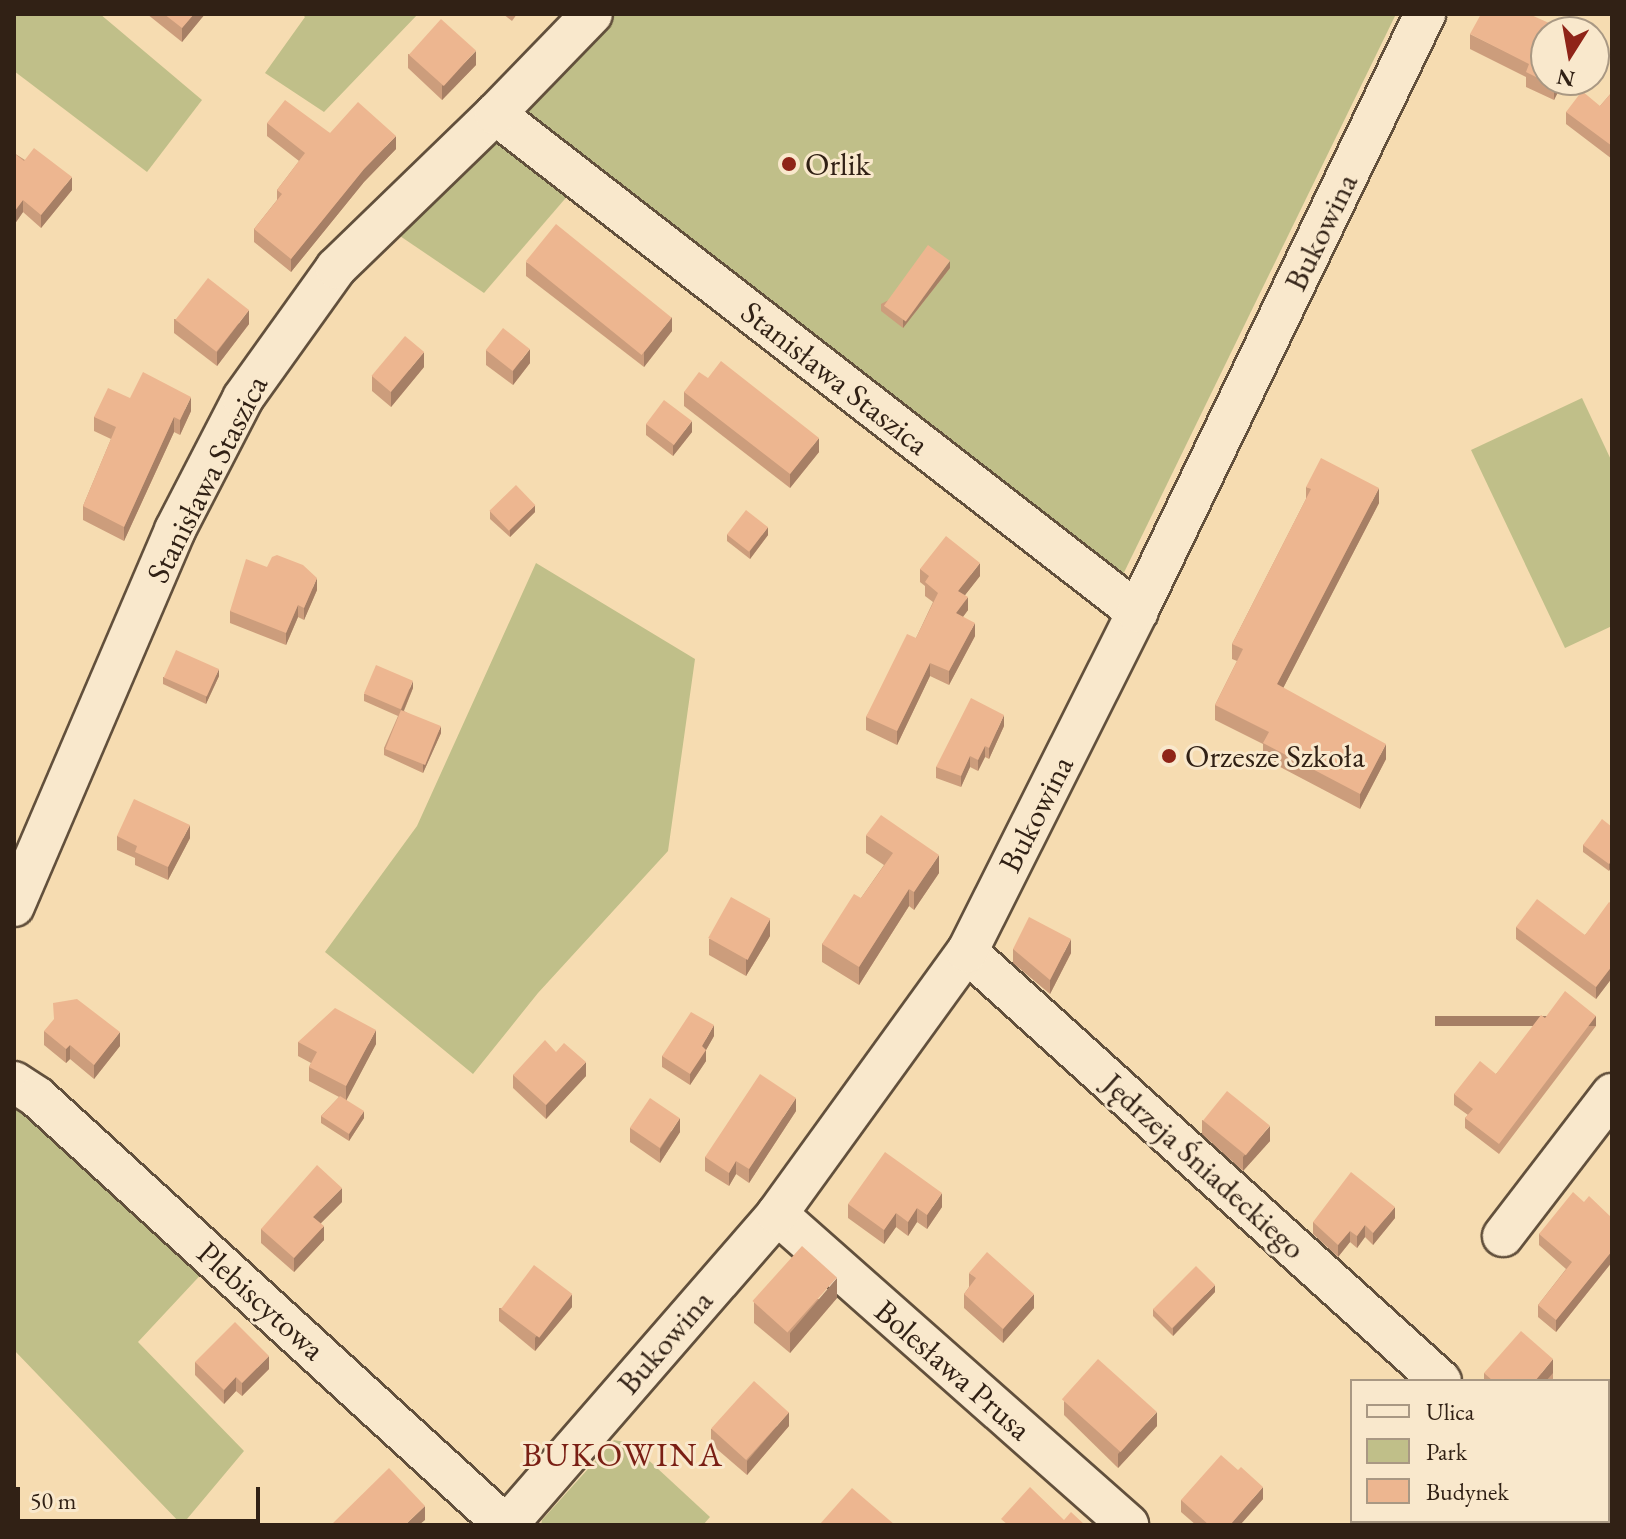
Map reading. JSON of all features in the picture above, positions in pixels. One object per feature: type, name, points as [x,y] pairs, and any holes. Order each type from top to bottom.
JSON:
[{"type":"street","name":"Stanisława Staszica","points":[[14,906],[175,530],[243,398],[336,268],[495,114],[592,14]]},
{"type":"street","name":"Bukowina","points":[[506,1525],[777,1214],[967,952],[1137,612],[1425,14]]},
{"type":"street","name":"Stanisława Staszica","points":[[495,114],[1137,612]]},
{"type":"street","name":"Jędrzeja Śniadeckiego","points":[[967,952],[1439,1379]]},
{"type":"street","name":"Plebiscytowa","points":[[14,1082],[49,1107],[506,1525]]},
{"type":"street","points":[[1503,1236],[1612,1094]]},
{"type":"street","name":"Bolesława Prusa","points":[[777,1214],[1128,1525]]},
{"type":"green space","points":[[14,14],[100,14],[202,100],[147,172],[14,71]]},
{"type":"green space","points":[[302,14],[418,14],[324,112],[265,73],[305,17]]},
{"type":"green space","points":[[602,14],[1396,14],[1114,593],[495,114]]},
{"type":"green space","points":[[496,133],[570,193],[484,293],[397,234]]},
{"type":"green space","points":[[1582,398],[1612,462],[1612,626],[1565,648],[1471,450]]},
{"type":"green space","points":[[536,563],[695,659],[668,851],[538,993],[473,1074],[325,952],[417,826]]},
{"type":"green space","points":[[14,1099],[208,1267],[138,1342],[244,1451],[182,1525],[14,1350]]},
{"type":"green space","points":[[614,1440],[630,1443],[710,1517],[703,1525],[541,1525],[542,1520]]},
{"type":"building","points":[[164,14],[194,14],[182,28]]},
{"type":"building","points":[[1481,14],[1533,16],[1530,16],[1530,74],[1526,72],[1529,64],[1470,34]]},
{"type":"building","points":[[441,19],[476,50],[444,86],[409,55]]},
{"type":"building","points":[[1612,92],[1612,146],[1566,112],[1578,96],[1588,96],[1600,106]]},
{"type":"building","points":[[285,100],[330,133],[358,102],[396,136],[364,169],[291,259],[254,229],[282,194],[277,190],[305,153],[267,123]]},
{"type":"building","points":[[34,148],[72,177],[41,215],[23,200],[14,212],[14,153],[24,161]]},
{"type":"building","points":[[556,224],[672,318],[642,355],[526,261]]},
{"type":"building","points":[[928,245],[950,261],[906,322],[884,306]]},
{"type":"building","points":[[208,278],[249,310],[216,352],[175,320]]},
{"type":"building","points":[[503,328],[530,349],[513,371],[486,350]]},
{"type":"building","points":[[405,336],[424,352],[391,392],[372,376]]},
{"type":"building","points":[[721,361],[819,438],[790,474],[684,392],[699,372],[708,378]]},
{"type":"building","points":[[143,372],[191,397],[180,420],[174,417],[124,527],[83,506],[116,427],[94,417],[108,388],[130,398]]},
{"type":"building","points":[[664,400],[692,421],[674,445],[646,424]]},
{"type":"building","points":[[1321,458],[1379,488],[1277,684],[1386,744],[1360,794],[1263,743],[1269,732],[1215,705],[1243,649],[1232,644],[1311,489],[1306,487]]},
{"type":"building","points":[[516,485],[535,505],[509,531],[489,511]]},
{"type":"building","points":[[746,510],[768,527],[749,552],[727,534]]},
{"type":"building","points":[[946,536],[980,563],[958,591],[968,597],[956,613],[975,623],[949,671],[930,663],[897,731],[866,717],[907,634],[916,638],[938,593],[925,582],[929,576],[920,569]]},
{"type":"building","points":[[277,555],[303,565],[317,578],[304,608],[298,605],[286,633],[230,611],[246,559],[267,567],[272,557]]},
{"type":"building","points":[[176,650],[219,669],[207,697],[164,677]]},
{"type":"building","points":[[376,665],[413,681],[401,709],[364,694]]},
{"type":"building","points":[[971,698],[1004,715],[989,748],[985,746],[978,760],[970,756],[961,776],[936,767]]},
{"type":"building","points":[[401,710],[441,726],[425,765],[385,749]]},
{"type":"building","points":[[134,799],[190,825],[168,867],[135,852],[137,846],[117,836]]},
{"type":"building","points":[[881,815],[939,855],[914,892],[909,889],[859,967],[822,944],[854,894],[861,898],[893,853],[866,835]]},
{"type":"building","points":[[1602,819],[1612,827],[1612,859],[1609,864],[1583,845]]},
{"type":"building","points":[[731,897],[770,919],[748,960],[708,938]]},
{"type":"building","points":[[1537,899],[1585,935],[1609,902],[1612,904],[1612,966],[1596,987],[1516,927]]},
{"type":"building","points":[[1029,917],[1071,939],[1050,980],[1013,949]]},
{"type":"building","points":[[1565,991],[1596,1016],[1499,1144],[1465,1118],[1473,1109],[1454,1094],[1480,1061],[1496,1074],[1541,1015],[1545,1018]]},
{"type":"building","points":[[77,999],[120,1032],[94,1065],[70,1045],[66,1049],[44,1031],[54,1019],[53,1003]]},
{"type":"building","points":[[335,1008],[376,1030],[346,1086],[309,1067],[317,1052],[298,1042]]},
{"type":"building","points":[[691,1012],[714,1025],[702,1046],[706,1050],[690,1074],[662,1056]]},
{"type":"building","points":[[545,1040],[556,1052],[564,1043],[586,1062],[546,1105],[513,1075]]},
{"type":"building","points":[[760,1074],[796,1098],[749,1169],[736,1161],[729,1173],[705,1157]]},
{"type":"building","points":[[1227,1091],[1270,1126],[1246,1155],[1203,1121]]},
{"type":"building","points":[[340,1096],[364,1111],[349,1134],[321,1116]]},
{"type":"building","points":[[650,1098],[680,1118],[660,1148],[630,1128]]},
{"type":"building","points":[[885,1152],[942,1193],[927,1215],[917,1208],[908,1222],[896,1213],[884,1230],[848,1204]]},
{"type":"building","points":[[317,1165],[342,1188],[313,1217],[324,1226],[294,1258],[261,1229]]},
{"type":"building","points":[[1351,1172],[1395,1207],[1373,1233],[1365,1225],[1357,1236],[1350,1231],[1338,1245],[1313,1222]]},
{"type":"building","points":[[1573,1192],[1584,1202],[1589,1196],[1612,1218],[1612,1251],[1556,1320],[1538,1305],[1572,1262],[1539,1234]]},
{"type":"building","points":[[802,1246],[837,1277],[787,1332],[752,1301]]},
{"type":"building","points":[[987,1252],[1034,1294],[1003,1329],[964,1294],[976,1278],[969,1273]]},
{"type":"building","points":[[534,1265],[572,1294],[539,1338],[501,1309]]},
{"type":"building","points":[[1196,1266],[1215,1285],[1172,1328],[1153,1309]]},
{"type":"building","points":[[235,1322],[269,1356],[242,1383],[236,1377],[224,1390],[195,1362]]},
{"type":"building","points":[[1521,1331],[1553,1359],[1537,1379],[1491,1379],[1484,1373]]},
{"type":"building","points":[[1098,1359],[1157,1412],[1121,1452],[1062,1399]]},
{"type":"building","points":[[754,1381],[789,1412],[746,1460],[711,1429]]},
{"type":"building","points":[[1221,1455],[1238,1470],[1241,1467],[1263,1487],[1230,1525],[1209,1525],[1181,1500]]},
{"type":"building","points":[[389,1468],[425,1506],[405,1525],[331,1525]]},
{"type":"building","points":[[1030,1487],[1064,1520],[1071,1512],[1085,1525],[1008,1525],[1001,1519]]},
{"type":"building","points":[[852,1488],[895,1525],[820,1524]]},
{"type":"place","name":"Orlik","points":[[789,164]]},
{"type":"place","name":"Orzesze Szkoła","points":[[1169,756]]},
{"type":"district","name":"BUKOWINA","points":[[623,1455]]}]
